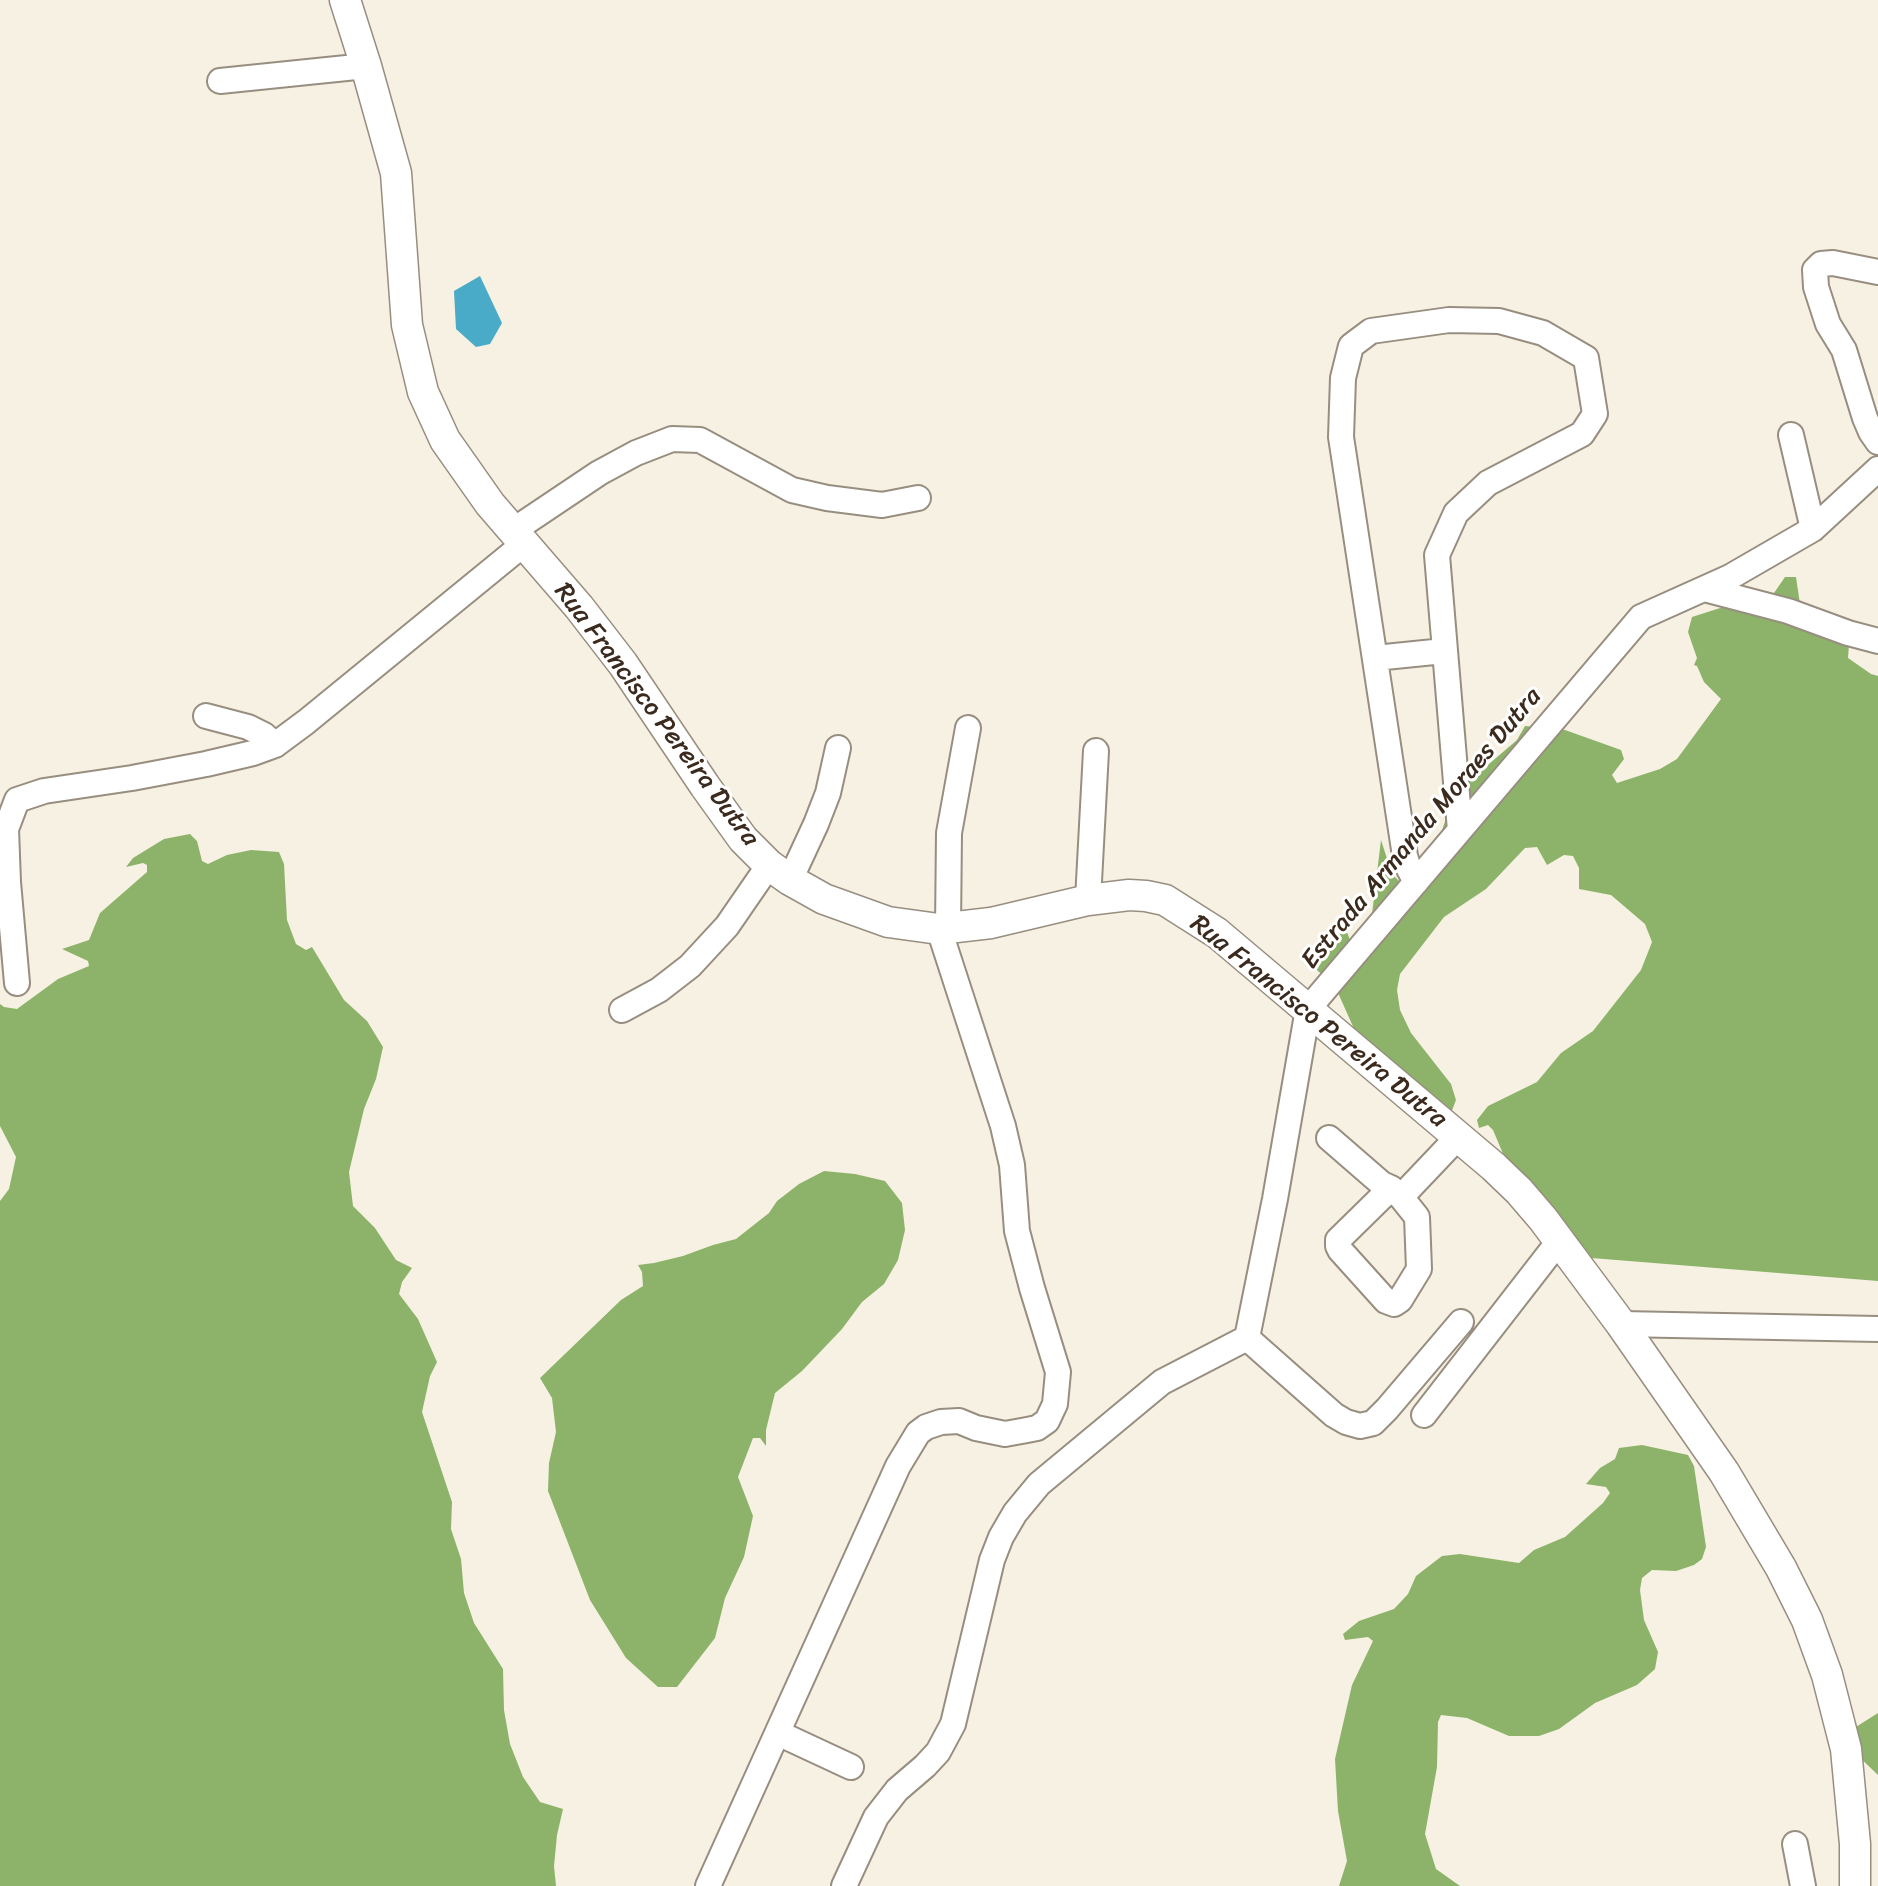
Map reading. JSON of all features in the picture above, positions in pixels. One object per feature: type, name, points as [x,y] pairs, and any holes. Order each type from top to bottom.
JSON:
[{"type":"main road","name":"Rua Francisco Pereira Dutra","points":[[345,0],[396,173],[407,325],[423,392],[444,440],[490,504],[579,607],[623,664],[743,839],[779,872],[824,899],[888,922],[943,929],[991,923],[1088,900],[1129,895],[1165,900],[1217,933],[1458,1136],[1519,1191],[1621,1324],[1724,1472],[1781,1568],[1807,1620],[1827,1675],[1846,1749],[1855,1886]]},
{"type":"street","points":[[220,81],[366,66]]},
{"type":"street","points":[[1878,272],[1833,263],[1821,264],[1815,270],[1816,286],[1828,324],[1844,350],[1865,418],[1878,442]]},
{"type":"street","points":[[1416,883],[1405,856],[1341,437],[1343,378],[1351,346],[1371,331],[1450,320],[1499,321],[1543,333],[1586,358],[1595,414],[1582,434],[1488,482],[1456,513],[1437,555],[1460,831]]},
{"type":"street","points":[[1791,435],[1813,528]]},
{"type":"street","points":[[17,983],[6,829],[17,800],[44,791],[206,764],[275,745],[317,714],[519,537],[599,473],[636,453],[672,439],[700,440],[792,490],[881,505],[918,498]]},
{"type":"street","name":"Estrada Armanda Moraes Dutra","points":[[1247,1338],[1275,1199],[1308,1009],[1642,617],[1730,577],[1813,528],[1878,469]]},
{"type":"street","points":[[1704,589],[1788,611],[1878,641]]},
{"type":"street","points":[[1375,658],[1444,651]]},
{"type":"street","points":[[206,716],[248,727],[264,735],[275,745]]},
{"type":"street","points":[[708,1886],[898,1466],[918,1433],[941,1422],[958,1421],[1005,1434],[1037,1428],[1047,1421],[1055,1404],[1058,1372],[1017,1231],[1012,1165],[1003,1126],[943,929],[949,833],[968,728]]},
{"type":"street","points":[[622,1010],[659,990],[690,966],[779,872],[816,824],[828,793],[838,748]]},
{"type":"street","points":[[1088,900],[1097,751]]},
{"type":"street","points":[[1329,1139],[1382,1184],[1396,1192],[1458,1136]]},
{"type":"street","points":[[1424,1415],[1559,1241]]},
{"type":"street","points":[[845,1886],[876,1817],[897,1790],[938,1752],[953,1724],[992,1560],[1001,1537],[1015,1514],[1039,1484],[1162,1382],[1247,1338],[1334,1415],[1360,1426],[1373,1423],[1461,1322]]},
{"type":"street","points":[[1621,1324],[1878,1329]]},
{"type":"street","points":[[778,1733],[851,1767]]},
{"type":"street","points":[[1796,1844],[1803,1886]]},
{"type":"green space","points":[[1785,577],[1796,577],[1800,604],[1849,644],[1848,658],[1878,676],[1878,1281],[1579,1257],[1509,1168],[1493,1130],[1488,1125],[1479,1128],[1477,1120],[1488,1106],[1537,1082],[1561,1053],[1593,1031],[1641,970],[1652,942],[1645,924],[1611,895],[1579,889],[1579,868],[1573,856],[1564,855],[1547,865],[1537,847],[1525,848],[1486,889],[1444,917],[1400,974],[1397,990],[1400,1010],[1411,1033],[1451,1084],[1456,1100],[1451,1113],[1355,1031],[1335,986],[1310,964],[1311,956],[1339,934],[1347,932],[1351,943],[1368,926],[1372,914],[1381,840],[1392,874],[1402,884],[1468,829],[1441,833],[1455,793],[1517,740],[1525,726],[1565,730],[1621,750],[1624,759],[1612,775],[1617,783],[1660,769],[1677,759],[1721,699],[1704,682],[1694,665],[1697,658],[1688,632],[1692,617],[1742,601],[1765,606]]},
{"type":"green space","points":[[190,834],[197,841],[202,861],[208,864],[227,855],[251,850],[279,852],[284,864],[287,920],[296,944],[306,950],[312,947],[344,1000],[367,1021],[383,1047],[349,1172],[353,1206],[375,1228],[396,1260],[412,1268],[402,1282],[399,1294],[418,1319],[437,1362],[430,1376],[422,1412],[452,1502],[451,1529],[461,1559],[464,1593],[474,1623],[503,1669],[504,1710],[510,1744],[523,1777],[540,1802],[563,1809],[554,1866],[556,1886],[0,1886],[0,1201],[9,1189],[16,1157],[0,1126],[0,1004],[17,1009],[58,979],[89,966],[88,961],[62,949],[89,940],[100,913],[147,872],[147,865],[143,863],[126,867],[133,858],[164,839]]},
{"type":"green space","points":[[824,1171],[885,1181],[902,1203],[905,1230],[898,1260],[884,1284],[862,1302],[842,1329],[802,1371],[775,1393],[766,1430],[766,1446],[760,1438],[753,1438],[738,1477],[753,1516],[744,1557],[725,1598],[715,1638],[677,1687],[658,1687],[626,1658],[590,1600],[548,1491],[549,1463],[556,1432],[552,1398],[540,1378],[621,1300],[643,1286],[642,1272],[638,1265],[683,1256],[736,1239],[769,1213],[777,1201],[799,1184]]},
{"type":"green space","points":[[1642,1445],[1688,1455],[1694,1466],[1706,1547],[1702,1559],[1694,1565],[1676,1571],[1652,1570],[1642,1578],[1640,1590],[1644,1620],[1658,1652],[1655,1669],[1637,1685],[1595,1703],[1559,1729],[1539,1736],[1509,1736],[1467,1718],[1441,1715],[1438,1722],[1437,1767],[1425,1834],[1436,1869],[1460,1886],[1339,1886],[1347,1861],[1338,1811],[1335,1759],[1352,1685],[1373,1641],[1368,1637],[1345,1640],[1343,1634],[1359,1621],[1394,1609],[1408,1594],[1416,1576],[1442,1556],[1460,1554],[1519,1563],[1534,1550],[1565,1537],[1603,1503],[1610,1493],[1606,1487],[1586,1484],[1600,1468],[1615,1459],[1619,1448]]},
{"type":"green space","points":[[1878,1713],[1878,1775],[1850,1748],[1848,1732]]},
{"type":"water","points":[[480,276],[502,323],[490,344],[476,347],[456,329],[454,291]]}]
